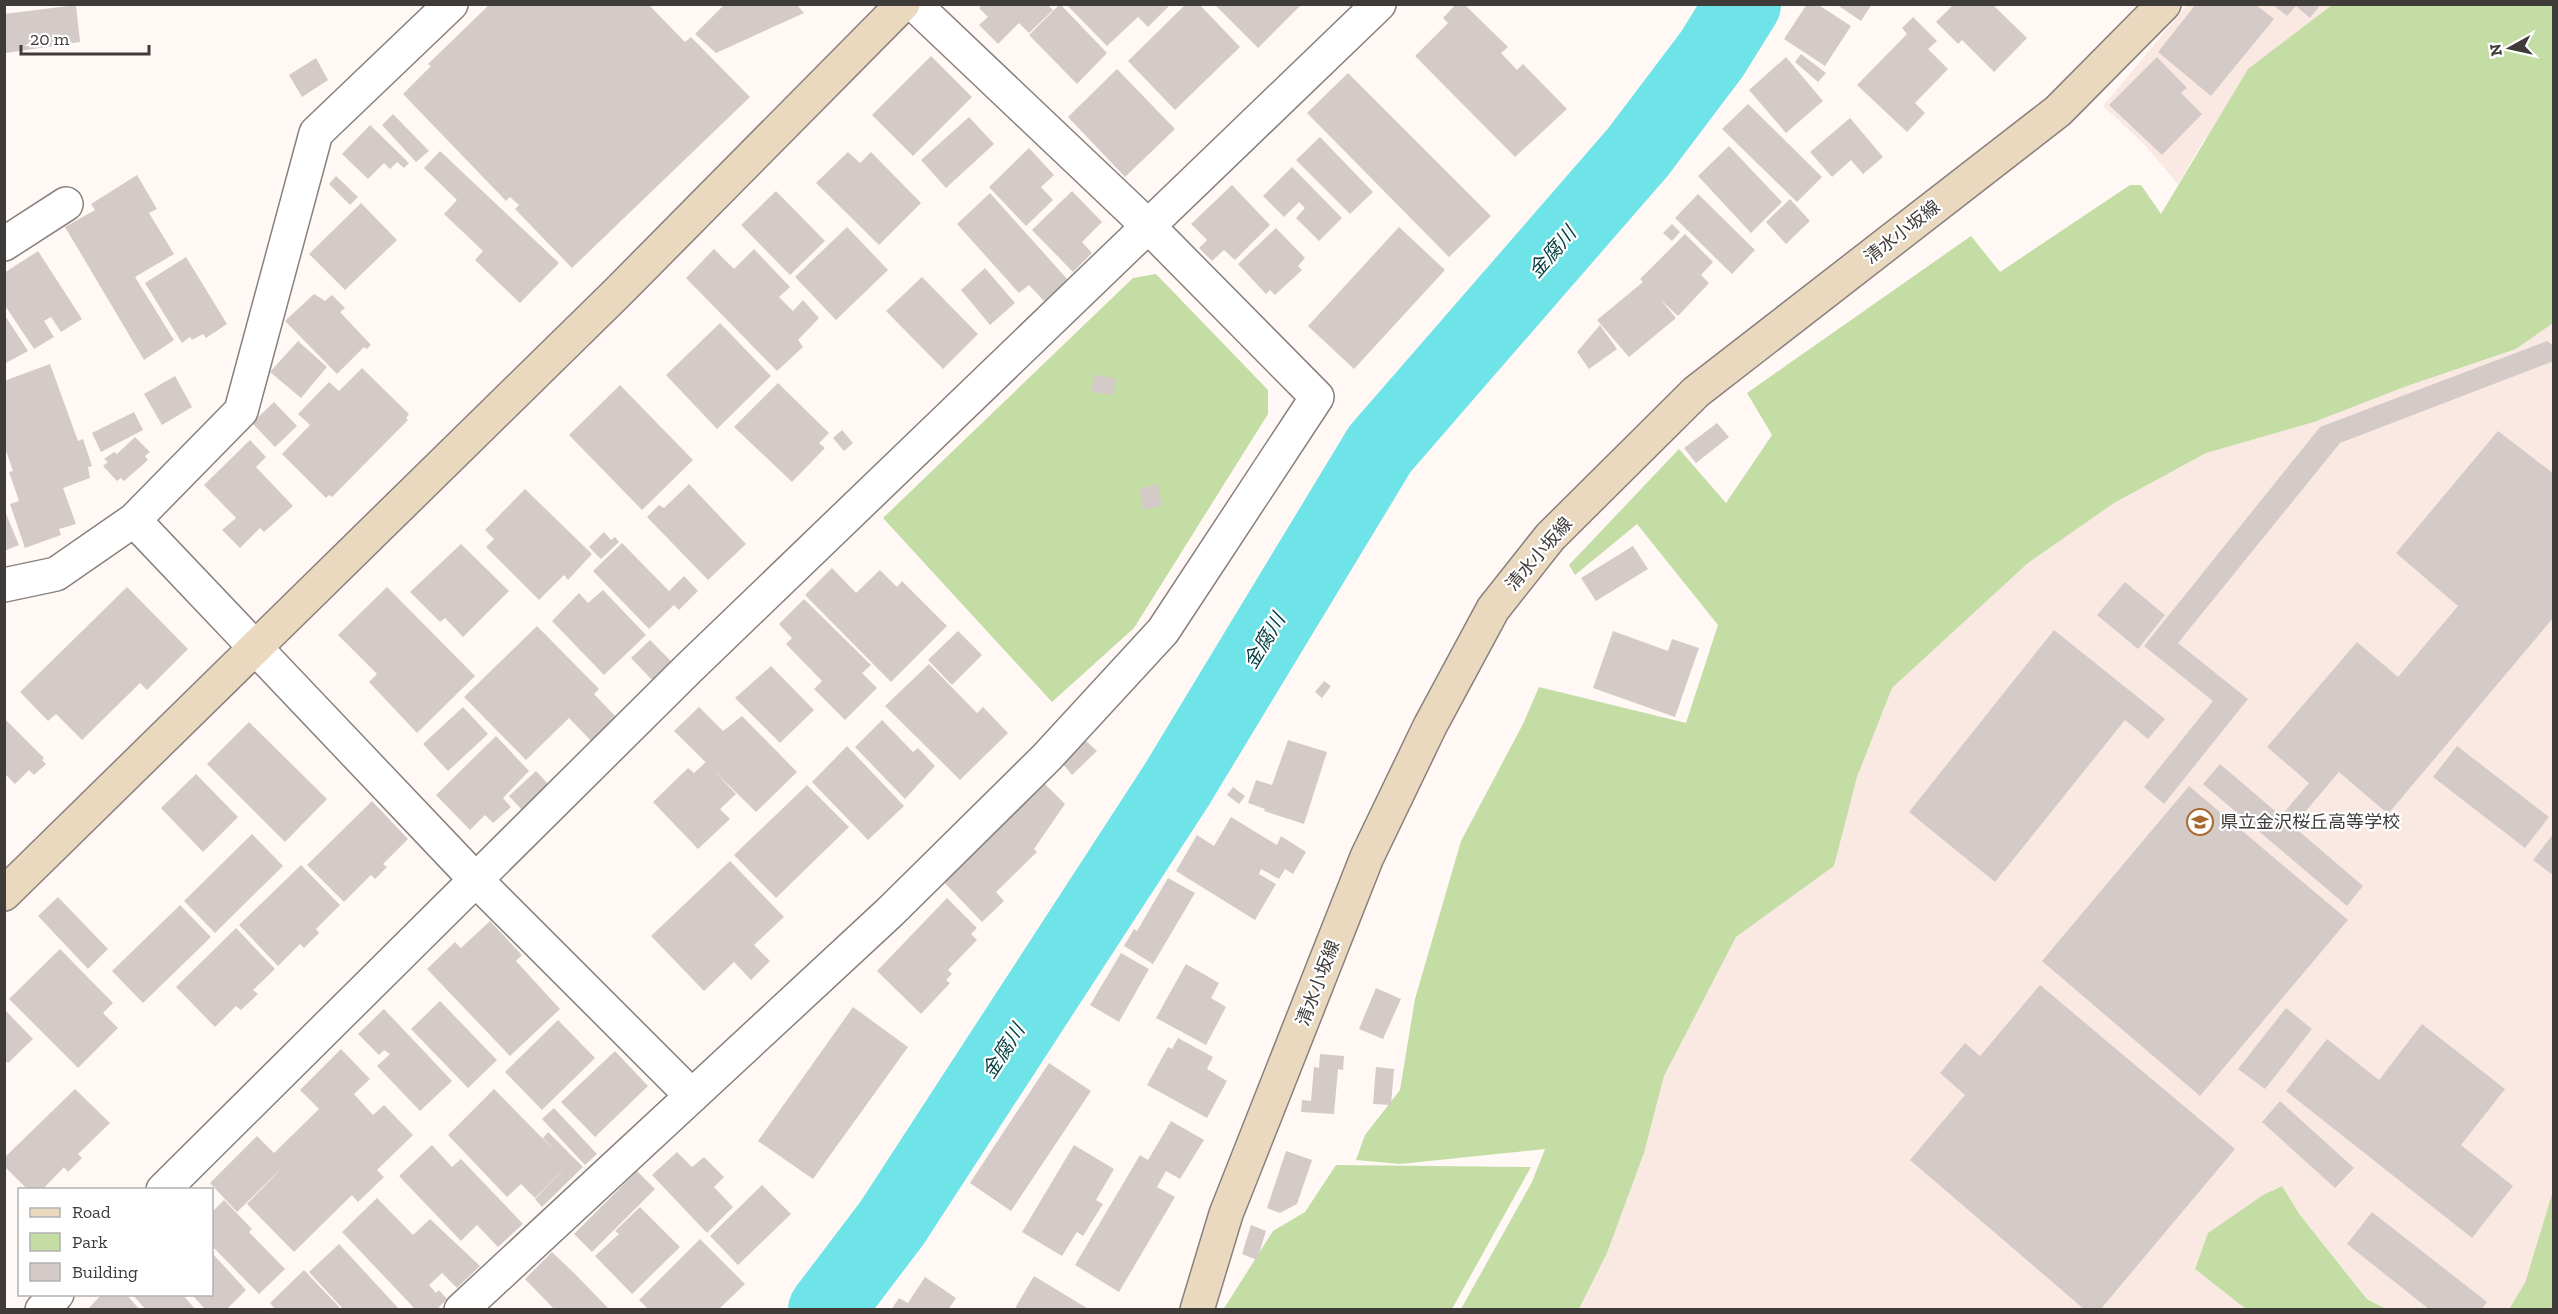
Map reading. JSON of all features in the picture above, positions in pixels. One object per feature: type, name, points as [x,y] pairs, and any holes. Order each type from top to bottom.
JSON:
[{"type":"main road","points":[[4,894],[618,292],[903,4]]},
{"type":"main road","name":"清水小坂線","points":[[1197,1310],[1226,1214],[1367,857],[1430,726],[1493,609],[1550,537],[1696,392],[2058,111],[2164,4]]},
{"type":"street","points":[[4,585],[56,574],[134,520],[241,411],[316,133],[451,4]]},
{"type":"street","points":[[461,1310],[890,912],[1047,757],[1163,631],[1317,397],[1148,226],[914,4]]},
{"type":"street","points":[[165,1188],[688,669],[1379,4]]},
{"type":"street","points":[[4,244],[66,204]]},
{"type":"street","points":[[134,520],[254,649],[476,880],[692,1096]]},
{"type":"street","points":[[42,1310],[55,1296]]},
{"type":"shaded area","points":[[2187,5],[2332,5],[2204,140],[2178,184],[2142,142],[2103,106]]},
{"type":"shaded area","name":"県立金沢桜丘高等学校","points":[[2553,323],[2554,1191],[2525,1283],[2509,1309],[2386,1309],[2368,1299],[2300,1215],[2282,1186],[2263,1195],[2208,1233],[2195,1269],[2246,1309],[1579,1310],[1607,1253],[1644,1153],[1664,1076],[1736,937],[1834,866],[1857,777],[1892,688],[2028,563],[2114,503],[2206,453],[2314,422],[2407,386],[2516,349]]},
{"type":"green space","points":[[2332,5],[2553,5],[2553,323],[2516,349],[2407,386],[2314,422],[2206,453],[2114,503],[2028,563],[1892,688],[1857,777],[1834,866],[1736,937],[1664,1076],[1644,1153],[1607,1253],[1579,1309],[1461,1309],[1532,1182],[1545,1149],[1400,1164],[1356,1160],[1365,1135],[1400,1090],[1415,999],[1461,841],[1523,724],[1539,687],[1686,723],[1718,625],[1637,524],[1575,575],[1569,565],[1679,449],[1726,503],[1772,435],[1747,393],[1971,236],[2000,272],[2130,185],[2141,185],[2161,214],[2248,69]]},
{"type":"green space","points":[[1156,274],[1268,390],[1268,414],[1134,628],[1052,702],[883,518],[1133,278]]},
{"type":"green space","points":[[1336,1165],[1531,1167],[1452,1309],[1223,1310],[1273,1231],[1305,1212]]},
{"type":"green space","points":[[2282,1186],[2300,1215],[2367,1299],[2386,1309],[2246,1309],[2195,1269],[2208,1233],[2263,1195]]},
{"type":"green space","points":[[2553,1191],[2553,1309],[2509,1309],[2525,1283]]},
{"type":"building","points":[[725,4],[796,4],[804,13],[716,53],[695,34]]},
{"type":"building","points":[[982,4],[1047,4],[1053,10],[1029,33],[1019,23],[998,44],[979,25],[988,17],[979,8]]},
{"type":"building","points":[[1060,4],[1107,53],[1077,84],[1029,35]]},
{"type":"building","points":[[1066,4],[1171,4],[1148,27],[1138,17],[1107,46]]},
{"type":"building","points":[[1186,4],[1199,4],[1240,47],[1175,110],[1128,61]]},
{"type":"building","points":[[1456,4],[1464,4],[1508,47],[1501,53],[1517,70],[1523,64],[1567,109],[1515,157],[1415,56],[1448,23],[1443,18]]},
{"type":"building","points":[[1807,4],[1817,4],[1851,26],[1825,66],[1784,39]]},
{"type":"building","points":[[1836,4],[1872,4],[1861,21]]},
{"type":"building","points":[[1954,4],[1992,4],[2027,38],[1994,72],[1962,40],[1958,44],[1936,22]]},
{"type":"building","points":[[2196,4],[2255,4],[2274,19],[2211,96],[2158,52]]},
{"type":"building","points":[[2321,4],[2310,18],[2296,6],[2287,16],[2273,5]]},
{"type":"building","points":[[76,5],[80,42],[6,53],[4,14]]},
{"type":"building","points":[[489,5],[649,5],[685,42],[691,37],[750,97],[572,268],[515,209],[519,205],[510,197],[506,201],[403,94],[431,66],[428,64]]},
{"type":"building","points":[[1215,5],[1301,5],[1258,48]]},
{"type":"building","points":[[1913,17],[1937,41],[1928,49],[1948,69],[1915,103],[1925,113],[1907,132],[1857,85],[1907,34],[1902,28]]},
{"type":"building","points":[[1801,54],[1826,73],[1818,82],[1795,62]]},
{"type":"building","points":[[931,56],[972,97],[913,156],[872,115]]},
{"type":"building","points":[[1786,57],[1823,101],[1786,133],[1749,90]]},
{"type":"building","points":[[2157,57],[2187,88],[2181,93],[2202,114],[2162,155],[2109,105]]},
{"type":"building","points":[[316,58],[328,80],[302,97],[289,75]]},
{"type":"building","points":[[1117,69],[1175,129],[1125,177],[1068,117]]},
{"type":"building","points":[[1348,73],[1491,216],[1449,257],[1307,113]]},
{"type":"building","points":[[1748,104],[1822,177],[1797,202],[1722,129]]},
{"type":"building","points":[[393,114],[429,151],[416,162],[382,125]]},
{"type":"building","points":[[969,117],[994,144],[946,188],[921,160]]},
{"type":"building","points":[[1850,118],[1883,157],[1863,174],[1851,160],[1832,177],[1810,152]]},
{"type":"building","points":[[370,125],[409,163],[404,168],[397,162],[390,169],[384,163],[368,179],[342,154]]},
{"type":"building","points":[[1320,137],[1373,192],[1350,214],[1296,160]]},
{"type":"building","points":[[1729,146],[1782,202],[1751,233],[1698,176]]},
{"type":"building","points":[[1029,148],[1054,175],[1041,187],[1053,200],[1026,226],[989,187]]},
{"type":"building","points":[[440,151],[559,263],[520,303],[475,260],[483,251],[444,214],[457,200],[424,168]]},
{"type":"building","points":[[848,152],[860,163],[871,152],[921,203],[879,245],[816,183]]},
{"type":"building","points":[[1292,167],[1342,218],[1319,241],[1296,218],[1305,208],[1299,202],[1284,217],[1263,196]]},
{"type":"building","points":[[137,175],[157,209],[149,213],[174,254],[135,277],[174,340],[144,360],[65,227],[95,210],[91,204]]},
{"type":"building","points":[[336,176],[358,197],[350,205],[329,184]]},
{"type":"building","points":[[1232,185],[1270,225],[1235,260],[1224,250],[1212,261],[1199,248],[1207,240],[1191,224]]},
{"type":"building","points":[[776,191],[825,241],[790,275],[741,225]]},
{"type":"building","points":[[1072,191],[1102,222],[1082,242],[1092,253],[1073,272],[1032,230]]},
{"type":"building","points":[[990,193],[1068,280],[1044,301],[1029,285],[1019,293],[957,224]]},
{"type":"building","points":[[1698,194],[1755,250],[1732,274],[1675,218]]},
{"type":"building","points":[[1790,199],[1810,221],[1786,244],[1766,222]]},
{"type":"building","points":[[361,203],[397,240],[345,290],[309,254]]},
{"type":"building","points":[[1672,224],[1680,232],[1672,241],[1663,233]]},
{"type":"building","points":[[847,227],[888,270],[836,320],[795,277]]},
{"type":"building","points":[[1399,227],[1445,270],[1354,369],[1308,326]]},
{"type":"building","points":[[1276,228],[1305,258],[1298,266],[1302,270],[1275,295],[1270,290],[1266,294],[1238,264]]},
{"type":"building","points":[[1685,234],[1713,262],[1701,275],[1709,283],[1678,316],[1661,300],[1676,318],[1629,357],[1597,320],[1643,282],[1640,279]]},
{"type":"building","points":[[714,249],[734,269],[754,249],[790,287],[779,297],[793,311],[803,300],[819,318],[798,340],[803,347],[777,371],[686,278]]},
{"type":"building","points":[[38,251],[82,319],[61,332],[51,317],[44,321],[54,337],[34,349],[4,304],[4,273]]},
{"type":"building","points":[[186,257],[227,324],[206,338],[203,334],[192,340],[190,337],[182,343],[145,283]]},
{"type":"building","points":[[985,268],[1015,303],[990,325],[961,290]]},
{"type":"building","points":[[922,277],[978,334],[943,369],[886,311]]},
{"type":"building","points":[[314,294],[325,301],[332,295],[345,308],[340,312],[371,345],[367,349],[364,347],[337,374],[285,321]]},
{"type":"building","points":[[4,314],[28,351],[4,364]]},
{"type":"building","points":[[720,323],[771,376],[717,429],[666,375]]},
{"type":"building","points":[[1600,325],[1617,349],[1589,369],[1577,352]]},
{"type":"building","points":[[298,341],[327,367],[301,398],[270,372]]},
{"type":"building","points":[[2547,341],[2554,346],[2554,361],[2340,443],[2178,643],[2248,699],[2164,804],[2144,787],[2213,701],[2144,646],[2320,427]]},
{"type":"building","points":[[50,364],[78,441],[83,439],[92,466],[88,467],[90,478],[63,488],[76,524],[59,529],[61,535],[25,548],[10,504],[19,501],[9,472],[13,471],[4,445],[4,381]]},
{"type":"building","points":[[362,368],[409,414],[406,418],[408,420],[332,497],[329,495],[326,498],[282,454],[310,425],[298,414],[329,382],[339,391]]},
{"type":"building","points":[[1094,375],[1116,378],[1113,395],[1091,392]]},
{"type":"building","points":[[175,376],[192,407],[162,425],[144,394]]},
{"type":"building","points":[[778,383],[829,433],[819,443],[825,448],[792,482],[734,427]]},
{"type":"building","points":[[620,385],[693,460],[642,510],[569,435]]},
{"type":"building","points":[[274,402],[297,426],[275,447],[252,423]]},
{"type":"building","points":[[134,412],[143,430],[101,452],[92,433]]},
{"type":"building","points":[[1717,423],[1729,437],[1696,463],[1684,448]]},
{"type":"building","points":[[842,430],[853,443],[844,451],[833,438]]},
{"type":"building","points":[[2498,431],[2554,474],[2554,617],[2388,814],[2339,772],[2293,826],[2363,886],[2347,906],[2203,784],[2220,764],[2281,816],[2309,783],[2267,747],[2357,642],[2398,677],[2458,606],[2396,553]]},
{"type":"building","points":[[135,437],[150,452],[145,456],[148,460],[124,481],[121,478],[117,481],[103,466],[108,462],[104,459],[114,452],[117,454]]},
{"type":"building","points":[[250,440],[266,457],[256,467],[293,506],[264,532],[260,528],[240,548],[222,530],[236,518],[204,485]]},
{"type":"building","points":[[689,484],[746,544],[708,580],[647,517],[659,505],[664,508]]},
{"type":"building","points":[[1157,484],[1162,506],[1143,510],[1139,489]]},
{"type":"building","points":[[525,489],[592,554],[568,580],[564,575],[539,600],[486,547],[494,539],[485,530]]},
{"type":"building","points":[[4,509],[19,545],[4,551]]},
{"type":"building","points":[[604,532],[611,540],[615,537],[619,542],[601,559],[589,547]]},
{"type":"building","points":[[622,543],[669,591],[684,576],[698,591],[679,610],[674,605],[649,629],[593,571]]},
{"type":"building","points":[[461,544],[509,591],[463,637],[445,618],[440,622],[410,592]]},
{"type":"building","points":[[1633,546],[1648,569],[1596,601],[1581,578]]},
{"type":"building","points":[[832,568],[856,593],[880,570],[897,587],[902,581],[947,626],[891,682],[805,595]]},
{"type":"building","points":[[2125,582],[2165,615],[2138,649],[2097,615]]},
{"type":"building","points":[[127,587],[188,649],[147,690],[140,683],[82,740],[56,714],[48,721],[20,692]]},
{"type":"building","points":[[387,587],[475,676],[417,733],[369,682],[377,674],[338,635]]},
{"type":"building","points":[[603,590],[646,635],[604,675],[552,621],[579,593],[588,603]]},
{"type":"building","points":[[804,599],[871,665],[862,673],[877,688],[845,720],[814,689],[822,681],[786,644],[792,638],[779,624]]},
{"type":"building","points":[[537,626],[599,689],[594,694],[617,718],[593,743],[569,718],[526,760],[464,697]]},
{"type":"building","points":[[2054,630],[2165,719],[2148,739],[2125,720],[1995,882],[1909,812]]},
{"type":"building","points":[[958,631],[982,655],[952,685],[928,660]]},
{"type":"building","points":[[1613,631],[1668,651],[1672,639],[1699,648],[1675,717],[1593,688]]},
{"type":"building","points":[[650,640],[674,664],[654,682],[631,658]]},
{"type":"building","points":[[929,664],[977,713],[983,707],[1008,733],[960,780],[885,706]]},
{"type":"building","points":[[771,666],[814,710],[780,743],[735,698]]},
{"type":"building","points":[[1324,681],[1331,686],[1322,698],[1315,692]]},
{"type":"building","points":[[463,707],[488,734],[448,771],[423,744]]},
{"type":"building","points":[[699,707],[723,731],[742,716],[797,772],[756,812],[674,731]]},
{"type":"building","points":[[4,718],[44,758],[42,760],[46,764],[34,775],[29,770],[15,784],[4,773]]},
{"type":"building","points":[[882,720],[913,752],[918,748],[935,766],[905,799],[855,747]]},
{"type":"building","points":[[249,722],[327,799],[285,842],[207,764]]},
{"type":"building","points":[[496,736],[529,771],[503,798],[511,807],[493,823],[485,815],[470,830],[436,795]]},
{"type":"building","points":[[1288,740],[1327,752],[1304,824],[1264,811],[1265,809],[1248,803],[1256,780],[1272,785]]},
{"type":"building","points":[[1086,741],[1097,751],[1072,775],[1062,763]]},
{"type":"building","points":[[847,746],[904,806],[868,840],[812,782]]},
{"type":"building","points":[[2457,746],[2549,817],[2525,848],[2433,777]]},
{"type":"building","points":[[706,762],[736,794],[720,809],[730,819],[698,849],[653,802],[688,768],[694,773]]},
{"type":"building","points":[[536,771],[550,786],[523,811],[509,796]]},
{"type":"building","points":[[196,774],[238,817],[203,852],[161,808]]},
{"type":"building","points":[[1043,782],[1065,804],[1034,849],[1037,852],[996,892],[1004,901],[982,922],[941,879]]},
{"type":"building","points":[[807,785],[849,827],[776,898],[734,855]]},
{"type":"building","points":[[2189,786],[2348,920],[2200,1096],[2042,961]]},
{"type":"building","points":[[1233,787],[1245,796],[1239,804],[1227,795]]},
{"type":"building","points":[[372,801],[408,839],[383,864],[387,867],[375,879],[371,875],[344,902],[307,865]]},
{"type":"building","points":[[1231,817],[1277,845],[1281,836],[1306,852],[1293,874],[1285,869],[1279,879],[1261,869],[1259,874],[1276,884],[1255,920],[1176,871],[1197,835],[1214,846]]},
{"type":"building","points":[[2554,833],[2554,876],[2533,860]]},
{"type":"building","points":[[252,834],[283,866],[215,933],[184,901]]},
{"type":"building","points":[[730,861],[784,917],[754,945],[770,961],[751,980],[734,962],[704,991],[651,936]]},
{"type":"building","points":[[301,865],[340,905],[316,929],[319,933],[304,948],[300,944],[278,966],[239,925]]},
{"type":"building","points":[[1168,878],[1195,893],[1153,964],[1124,946],[1134,929],[1137,931]]},
{"type":"building","points":[[58,897],[108,949],[88,969],[38,916]]},
{"type":"building","points":[[947,898],[977,928],[971,934],[977,940],[948,970],[952,974],[946,980],[950,983],[921,1014],[877,971]]},
{"type":"building","points":[[180,905],[211,937],[143,1003],[112,971]]},
{"type":"building","points":[[490,921],[522,955],[516,961],[560,1009],[510,1056],[427,969],[455,942],[461,948]]},
{"type":"building","points":[[236,928],[275,969],[253,990],[258,994],[241,1010],[236,1006],[215,1027],[176,987]]},
{"type":"building","points":[[60,949],[113,1003],[103,1013],[118,1028],[78,1068],[9,999]]},
{"type":"building","points":[[1121,953],[1149,969],[1119,1022],[1090,1005]]},
{"type":"building","points":[[1186,964],[1219,983],[1211,998],[1226,1007],[1206,1045],[1156,1018]]},
{"type":"building","points":[[2040,985],[2235,1149],[2100,1310],[2085,1310],[1910,1160],[1965,1095],[1940,1073],[1965,1043],[1980,1056]]},
{"type":"building","points":[[1376,988],[1401,999],[1383,1039],[1359,1029]]},
{"type":"building","points":[[440,1001],[497,1060],[468,1088],[411,1029]]},
{"type":"building","points":[[853,1007],[908,1047],[813,1179],[758,1141]]},
{"type":"building","points":[[2286,1008],[2312,1029],[2265,1089],[2238,1069]]},
{"type":"building","points":[[4,1009],[33,1039],[8,1063],[4,1060]]},
{"type":"building","points":[[384,1009],[452,1081],[420,1111],[377,1066],[390,1054],[384,1050],[379,1055],[358,1034]]},
{"type":"building","points":[[558,1020],[595,1058],[542,1110],[505,1072]]},
{"type":"building","points":[[2422,1024],[2505,1089],[2461,1145],[2513,1186],[2472,1238],[2286,1091],[2327,1039],[2379,1080]]},
{"type":"building","points":[[1178,1038],[1213,1057],[1207,1069],[1227,1081],[1207,1118],[1147,1085],[1168,1047],[1172,1049]]},
{"type":"building","points":[[341,1049],[370,1079],[354,1094],[373,1115],[384,1105],[413,1135],[377,1170],[384,1177],[358,1202],[352,1195],[294,1252],[247,1204],[286,1164],[237,1212],[210,1183],[257,1136],[274,1153],[319,1109],[300,1090]]},
{"type":"building","points":[[615,1051],[648,1086],[595,1137],[561,1102]]},
{"type":"building","points":[[1320,1054],[1344,1056],[1343,1070],[1338,1069],[1334,1114],[1301,1112],[1302,1100],[1311,1101],[1314,1067],[1319,1068]]},
{"type":"building","points":[[1049,1063],[1091,1091],[1011,1211],[970,1183]]},
{"type":"building","points":[[1376,1067],[1394,1069],[1391,1105],[1373,1104]]},
{"type":"building","points":[[75,1089],[110,1123],[78,1154],[82,1158],[68,1172],[64,1167],[44,1188],[26,1188],[4,1166],[4,1158]]},
{"type":"building","points":[[494,1089],[555,1151],[543,1138],[548,1132],[583,1167],[542,1207],[535,1199],[569,1164],[535,1198],[521,1184],[507,1197],[448,1135]]},
{"type":"building","points":[[2280,1101],[2354,1168],[2335,1188],[2262,1122]]},
{"type":"building","points":[[554,1108],[597,1154],[585,1165],[542,1119]]},
{"type":"building","points":[[1171,1121],[1204,1140],[1180,1179],[1166,1171],[1157,1187],[1175,1197],[1119,1292],[1075,1265],[1140,1155],[1148,1160]]},
{"type":"building","points":[[432,1145],[452,1167],[461,1159],[523,1224],[498,1247],[477,1225],[461,1241],[399,1176]]},
{"type":"building","points":[[1074,1145],[1114,1169],[1096,1200],[1103,1204],[1083,1236],[1077,1232],[1062,1256],[1022,1232]]},
{"type":"building","points":[[1286,1151],[1312,1160],[1297,1204],[1280,1213],[1267,1208]]},
{"type":"building","points":[[677,1152],[692,1167],[704,1157],[724,1177],[714,1187],[733,1207],[707,1233],[652,1175]]},
{"type":"building","points":[[637,1171],[655,1189],[592,1252],[574,1234]]},
{"type":"building","points":[[762,1185],[791,1214],[738,1265],[710,1236]]},
{"type":"building","points":[[377,1198],[413,1235],[430,1219],[480,1266],[457,1288],[442,1273],[429,1285],[436,1293],[439,1290],[447,1299],[436,1310],[416,1310],[342,1232]]},
{"type":"building","points":[[224,1200],[252,1229],[249,1232],[285,1269],[259,1294],[213,1247],[213,1211]]},
{"type":"building","points":[[640,1207],[680,1247],[632,1294],[595,1256],[619,1234],[615,1231]]},
{"type":"building","points":[[2372,1212],[2487,1302],[2481,1310],[2430,1310],[2347,1244]]},
{"type":"building","points":[[1251,1225],[1266,1231],[1257,1260],[1242,1254]]},
{"type":"building","points":[[700,1239],[745,1284],[718,1310],[649,1310],[639,1300]]},
{"type":"building","points":[[339,1244],[400,1310],[344,1310],[309,1272]]},
{"type":"building","points":[[552,1252],[610,1310],[555,1310],[525,1279]]},
{"type":"building","points":[[213,1254],[246,1290],[226,1310],[206,1310],[193,1296],[213,1296]]},
{"type":"building","points":[[304,1270],[342,1310],[276,1310],[270,1303]]},
{"type":"building","points":[[1034,1276],[1090,1310],[1014,1310]]},
{"type":"building","points":[[925,1277],[956,1298],[948,1310],[891,1310],[899,1298],[908,1303]]},
{"type":"building","points":[[100,1296],[128,1296],[140,1310],[87,1310]]},
{"type":"building","points":[[134,1296],[184,1296],[196,1310],[146,1310]]},
{"type":"waterway","name":"金腐川","points":[[826,1310],[892,1223],[1176,786],[1380,449],[1638,152],[1712,54],[1743,4]]},
{"type":"place","name":"県立金沢桜丘高等学校","points":[[2200,822]]}]
